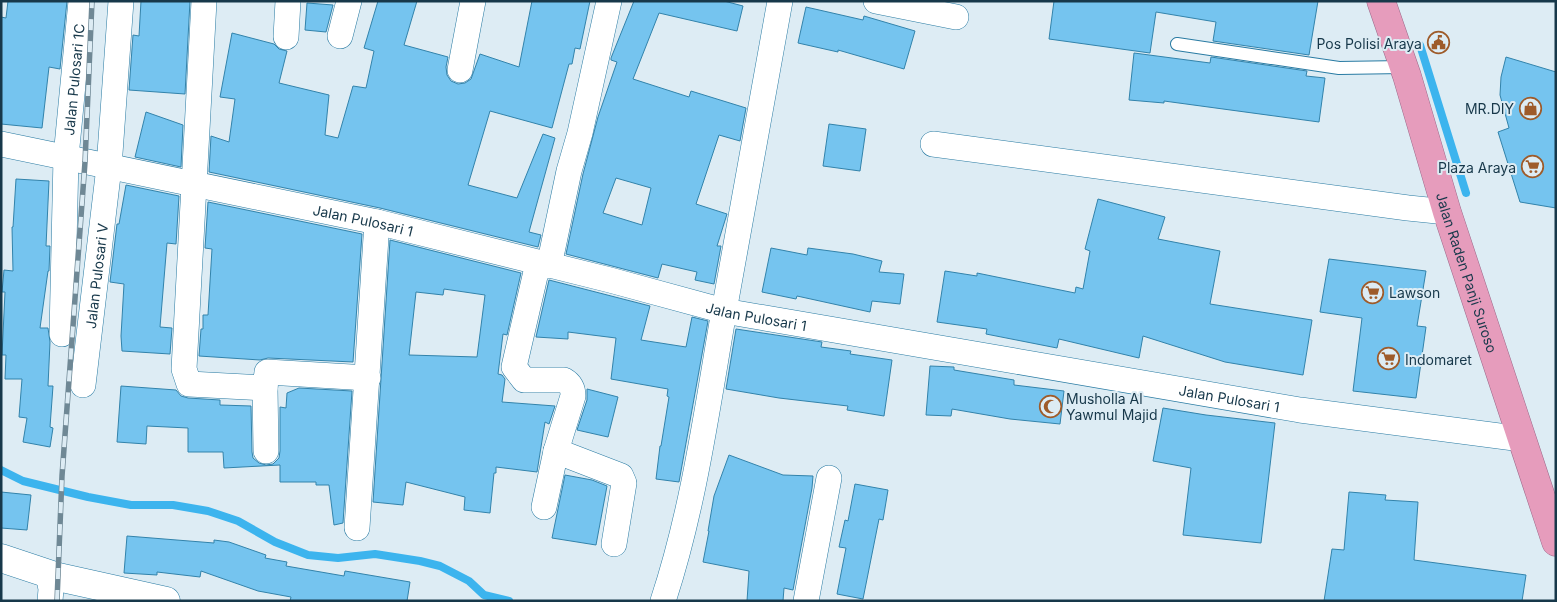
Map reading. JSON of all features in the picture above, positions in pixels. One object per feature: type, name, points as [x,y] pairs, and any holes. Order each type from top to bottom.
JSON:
[{"type":"highway","name":"Jalan Raden Panji Suroso","points":[[1381,1],[1447,212],[1556,542]]},
{"type":"street","name":"Jalan Pulosari 1C","points":[[62,334],[66,157],[81,1]]},
{"type":"street","name":"Jalan Pulosari V","points":[[84,385],[109,167],[120,1]]},
{"type":"street","points":[[204,1],[184,369],[189,384],[265,388]]},
{"type":"street","points":[[286,37],[288,1]]},
{"type":"street","points":[[340,36],[349,1]]},
{"type":"street","points":[[460,70],[472,1]]},
{"type":"street","points":[[544,506],[556,451],[573,396],[572,387],[564,380],[524,380],[514,367],[580,133],[609,1]]},
{"type":"street","points":[[663,601],[677,559],[703,439],[780,1]]},
{"type":"street","points":[[876,1],[956,17]]},
{"type":"street","name":"Jalan Pulosari 1","points":[[1,144],[377,222],[543,265],[610,280],[724,311],[1300,410],[1522,439]]},
{"type":"street","points":[[933,144],[1447,212]]},
{"type":"street","points":[[357,528],[377,222]]},
{"type":"street","points":[[266,451],[265,388],[267,372],[368,378]]},
{"type":"street","points":[[556,451],[621,476],[624,483],[614,544]]},
{"type":"street","points":[[806,601],[829,478]]},
{"type":"street","points":[[1,558],[98,593],[166,601]]},
{"type":"street","points":[[48,574],[51,590],[50,601]]},
{"type":"lane","points":[[1177,44],[1339,68],[1403,67]]},
{"type":"building","points":[[8,1],[67,1],[60,69],[49,67],[42,128],[1,124],[1,17],[6,18]]},
{"type":"building","points":[[141,1],[190,1],[185,94],[129,90],[133,35],[139,36]]},
{"type":"building","points":[[378,1],[417,1],[404,45],[448,57],[447,75],[451,81],[458,84],[465,83],[471,79],[480,54],[519,67],[532,1],[590,1],[580,49],[575,48],[572,64],[569,64],[552,128],[490,111],[468,185],[517,198],[543,134],[555,138],[529,232],[541,235],[538,247],[380,208],[209,172],[211,136],[229,142],[235,99],[220,97],[232,33],[274,44],[279,49],[287,51],[279,83],[329,95],[325,135],[338,138],[353,86],[366,88],[374,51],[364,48]]},
{"type":"building","points":[[634,1],[724,1],[743,6],[737,31],[659,13],[633,79],[689,97],[691,91],[746,108],[740,141],[719,135],[696,204],[727,214],[717,246],[721,246],[714,284],[695,280],[697,272],[662,264],[658,278],[566,254],[583,174],[598,117],[617,62],[611,60]],"holes":[[[616,178],[651,188],[642,225],[603,213]]]},
{"type":"building","points":[[1054,1],[1318,1],[1309,55],[1213,41],[1216,22],[1156,12],[1150,53],[1049,39]]},
{"type":"building","points":[[307,3],[333,5],[326,32],[305,30]]},
{"type":"building","points":[[806,7],[863,20],[864,16],[915,31],[904,69],[838,50],[838,52],[798,43]]},
{"type":"building","points":[[1134,53],[1210,63],[1211,57],[1307,71],[1306,76],[1325,78],[1319,122],[1164,101],[1164,103],[1129,100]]},
{"type":"building","name":"Plaza Araya","points":[[1506,57],[1556,72],[1556,208],[1520,202],[1498,132],[1509,128],[1500,95],[1501,77]]},
{"type":"building","points":[[146,112],[183,125],[181,167],[135,157]]},
{"type":"building","points":[[829,124],[866,129],[860,171],[823,166]]},
{"type":"building","points":[[16,179],[49,181],[46,246],[50,246],[49,271],[40,328],[48,328],[50,342],[48,386],[53,386],[50,427],[53,428],[50,447],[23,442],[27,418],[19,417],[22,379],[5,379],[6,355],[2,355],[5,292],[2,292],[4,270],[13,271],[12,227]]},
{"type":"building","points":[[126,185],[179,196],[176,244],[167,243],[160,327],[172,328],[170,354],[122,351],[124,284],[110,282],[117,224],[119,224]]},
{"type":"building","points":[[1098,199],[1165,217],[1158,239],[1220,251],[1210,304],[1312,320],[1303,375],[1225,362],[1143,336],[1139,358],[1059,339],[1057,348],[986,334],[987,329],[937,322],[945,271],[977,276],[977,273],[1075,293],[1076,287],[1083,289],[1090,251],[1085,249]]},
{"type":"building","points":[[208,202],[362,234],[353,362],[268,358],[260,360],[199,356],[203,315],[208,315],[212,249],[205,248]]},
{"type":"building","points":[[390,240],[521,273],[507,335],[503,334],[498,374],[502,375],[505,379],[502,402],[555,406],[549,424],[545,422],[537,472],[496,467],[490,513],[464,510],[465,497],[406,482],[403,505],[373,502]],"holes":[[[444,289],[485,295],[477,357],[409,355],[416,292],[443,295]]]},
{"type":"building","points":[[771,248],[807,255],[808,248],[853,254],[882,261],[879,272],[904,274],[900,304],[872,301],[870,312],[797,296],[796,299],[762,292]]},
{"type":"building","points":[[1329,259],[1426,271],[1417,326],[1426,327],[1416,398],[1353,391],[1362,318],[1320,312]]},
{"type":"building","points":[[549,280],[650,306],[641,340],[686,347],[692,317],[708,321],[679,482],[656,479],[669,397],[667,396],[668,389],[611,379],[616,338],[568,332],[568,339],[536,337]]},
{"type":"building","points":[[736,329],[822,342],[821,347],[851,351],[850,354],[892,360],[884,416],[847,410],[848,406],[779,398],[726,389]]},
{"type":"building","points":[[930,366],[954,367],[954,370],[1014,380],[1014,385],[1064,391],[1060,424],[1010,419],[952,409],[951,416],[926,415]]},
{"type":"building","points":[[121,386],[176,390],[181,396],[188,398],[220,400],[220,405],[251,406],[253,458],[259,463],[266,465],[273,464],[279,458],[280,407],[286,408],[287,393],[299,388],[352,391],[343,523],[334,525],[329,485],[316,485],[316,482],[280,482],[280,465],[224,468],[223,452],[188,452],[188,428],[147,426],[146,444],[117,442]]},
{"type":"building","points":[[587,389],[618,397],[608,437],[577,430],[587,400]]},
{"type":"building","points":[[1163,408],[1275,423],[1261,543],[1183,535],[1191,468],[1153,461]]},
{"type":"building","points":[[729,455],[783,475],[813,476],[793,590],[784,588],[783,601],[747,601],[749,571],[703,562],[714,496]]},
{"type":"building","points":[[565,475],[592,480],[607,486],[596,545],[552,538]]},
{"type":"building","points":[[855,484],[888,490],[883,520],[879,519],[863,599],[837,594],[846,548],[839,547],[845,520],[848,521]]},
{"type":"building","points":[[1,492],[31,495],[27,530],[1,528]]},
{"type":"building","points":[[1349,492],[1386,495],[1385,500],[1418,502],[1414,560],[1526,575],[1522,601],[1324,601],[1332,549],[1344,550]]},
{"type":"building","points":[[127,536],[214,543],[214,540],[229,542],[266,555],[265,558],[287,562],[286,566],[344,576],[345,571],[410,582],[407,601],[290,601],[291,597],[258,591],[201,571],[200,577],[157,572],[157,575],[124,573]]},
{"type":"waterway","points":[[1420,45],[1466,193]]},
{"type":"waterway","points":[[1,470],[23,481],[88,497],[131,505],[173,505],[208,511],[238,521],[275,542],[308,555],[338,558],[375,554],[440,566],[469,581],[484,595],[509,601]]},
{"type":"railway","points":[[57,601],[62,476],[85,162],[92,1]]},
{"type":"place","name":"Pos Polisi Araya","points":[[1438,43]]},
{"type":"place","name":"MR.DIY","points":[[1530,108]]},
{"type":"place","name":"Plaza Araya","points":[[1532,167]]},
{"type":"place","name":"Lawson","points":[[1373,292]]},
{"type":"place","name":"Indomaret","points":[[1389,359]]},
{"type":"place","name":"Musholla Al Yawmul Majid","points":[[1050,406]]}]
